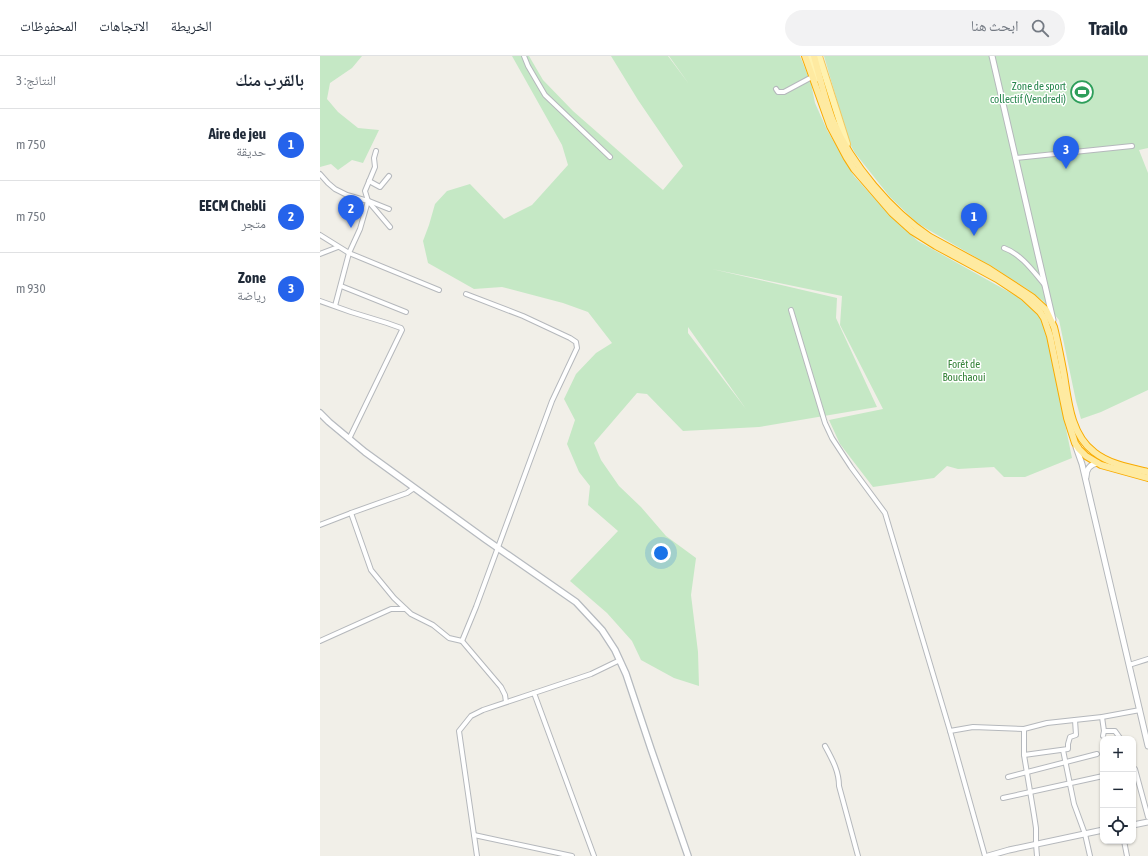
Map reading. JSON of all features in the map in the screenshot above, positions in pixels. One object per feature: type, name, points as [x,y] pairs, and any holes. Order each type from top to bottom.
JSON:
[{"type":"highway","points":[[805,56],[835,136],[847,158],[854,169],[892,213],[904,225],[921,238],[996,279],[1024,297],[1040,312],[1044,318],[1050,336],[1067,418],[1075,443],[1079,449],[1086,456],[1098,463],[1115,470],[1148,478]]},
{"type":"highway","points":[[814,56],[825,96],[834,121],[849,151],[864,173],[878,190],[912,224],[930,237],[989,269],[1032,297],[1046,310],[1054,327],[1070,410],[1078,433],[1085,444],[1093,452],[1110,461],[1148,472]]},
{"type":"main road","points":[[809,56],[826,114]]},
{"type":"main road","points":[[819,56],[849,151]]},
{"type":"main road","points":[[320,413],[365,452],[576,602],[602,630],[615,650],[626,674],[688,856]]},
{"type":"street","points":[[524,56],[545,95],[610,157]]},
{"type":"street","points":[[992,56],[1054,327]]},
{"type":"street","points":[[776,89],[778,92],[784,92],[812,77]]},
{"type":"street","points":[[1016,158],[1132,146]]},
{"type":"street","points":[[376,151],[374,158],[375,167],[365,191],[368,201],[390,227]]},
{"type":"street","points":[[320,174],[328,183],[347,195],[389,209]]},
{"type":"street","points":[[369,181],[380,187],[389,176]]},
{"type":"street","points":[[335,306],[349,253],[360,229],[368,201]]},
{"type":"street","points":[[320,234],[349,253],[439,290]]},
{"type":"street","points":[[320,254],[338,247]]},
{"type":"street","points":[[1004,248],[1013,251],[1045,284]]},
{"type":"street","points":[[341,286],[406,312]]},
{"type":"street","points":[[462,641],[552,401],[576,348],[576,342],[570,338],[523,316],[466,294]]},
{"type":"street","points":[[320,301],[387,323],[401,328],[402,330],[350,439]]},
{"type":"street","points":[[791,310],[824,423],[851,467],[885,513],[986,856],[1100,831]]},
{"type":"street","points":[[1075,443],[1087,486],[1148,746]]},
{"type":"street","points":[[1087,486],[1087,471],[1092,465],[1098,463]]},
{"type":"street","points":[[320,525],[407,493],[414,488]]},
{"type":"street","points":[[351,513],[371,570],[394,598],[411,614],[433,625],[449,638],[462,641],[501,687],[505,695],[506,702]]},
{"type":"street","points":[[320,641],[391,609],[406,609]]},
{"type":"street","points":[[1129,666],[1148,659]]},
{"type":"street","points":[[477,856],[459,731],[471,716],[483,710],[591,674],[620,660]]},
{"type":"street","points":[[534,693],[594,856]]},
{"type":"street","points":[[950,731],[973,727],[1024,729],[1053,722],[1102,717],[1140,710]]},
{"type":"street","points":[[1102,717],[1104,731],[1103,736]]},
{"type":"street","points":[[1024,755],[1068,749],[1070,737],[1076,735],[1075,720]]},
{"type":"street","points":[[1024,729],[1024,755],[1036,828],[1037,856]]},
{"type":"street","points":[[1104,731],[1115,731],[1119,736]]},
{"type":"street","points":[[825,746],[836,767],[839,777],[839,786],[858,856]]},
{"type":"street","points":[[1063,750],[1074,804],[1085,834],[1090,856]]},
{"type":"street","points":[[1008,777],[1097,754]]},
{"type":"street","points":[[1136,769],[1148,817]]},
{"type":"street","points":[[1003,798],[1100,777]]},
{"type":"street","points":[[1136,824],[1148,822]]},
{"type":"street","points":[[474,835],[572,856]]},
{"type":"street","points":[[1125,844],[1127,856]]},
{"type":"green space","points":[[320,56],[362,56],[352,68],[330,83],[327,99],[338,112],[358,128],[379,130],[363,163],[352,160],[338,170],[331,164],[320,167]]},
{"type":"green space","name":"Forêt de Bouchaoui","points":[[512,56],[529,56],[543,80],[573,111],[663,190],[683,166],[638,100],[611,56],[668,56],[689,84],[669,56],[800,56],[811,83],[815,103],[827,130],[854,176],[893,219],[918,241],[1025,301],[1037,311],[1045,326],[1072,458],[1025,477],[1004,477],[994,467],[958,469],[947,466],[934,478],[873,487],[840,444],[829,420],[883,409],[840,325],[842,296],[712,269],[837,298],[836,318],[877,407],[759,427],[683,431],[647,394],[637,393],[594,443],[601,460],[619,486],[641,507],[666,536],[696,558],[691,595],[698,652],[699,686],[674,678],[641,660],[632,641],[607,613],[570,581],[618,531],[588,505],[590,486],[579,472],[567,444],[575,420],[564,399],[576,374],[596,353],[612,343],[588,312],[563,303],[502,287],[474,289],[428,263],[423,241],[435,204],[447,191],[470,184],[504,219],[532,205],[568,165],[562,145]],"holes":[[[688,327],[746,409],[688,333]]]},
{"type":"green space","points":[[824,56],[1148,56],[1148,148],[1139,150],[1148,173],[1148,390],[1101,412],[1081,419],[1059,320],[1043,301],[1027,289],[916,222],[890,197],[855,153],[850,144]]},
{"type":"place","name":"Zone de sport collectif (Vendredi)","points":[[1082,92]]},
{"type":"place","name":"Zone","points":[[1066,169]]},
{"type":"place","name":"EECM Chebli","points":[[351,228]]},
{"type":"place","name":"Aire de jeu","points":[[974,236]]}]
